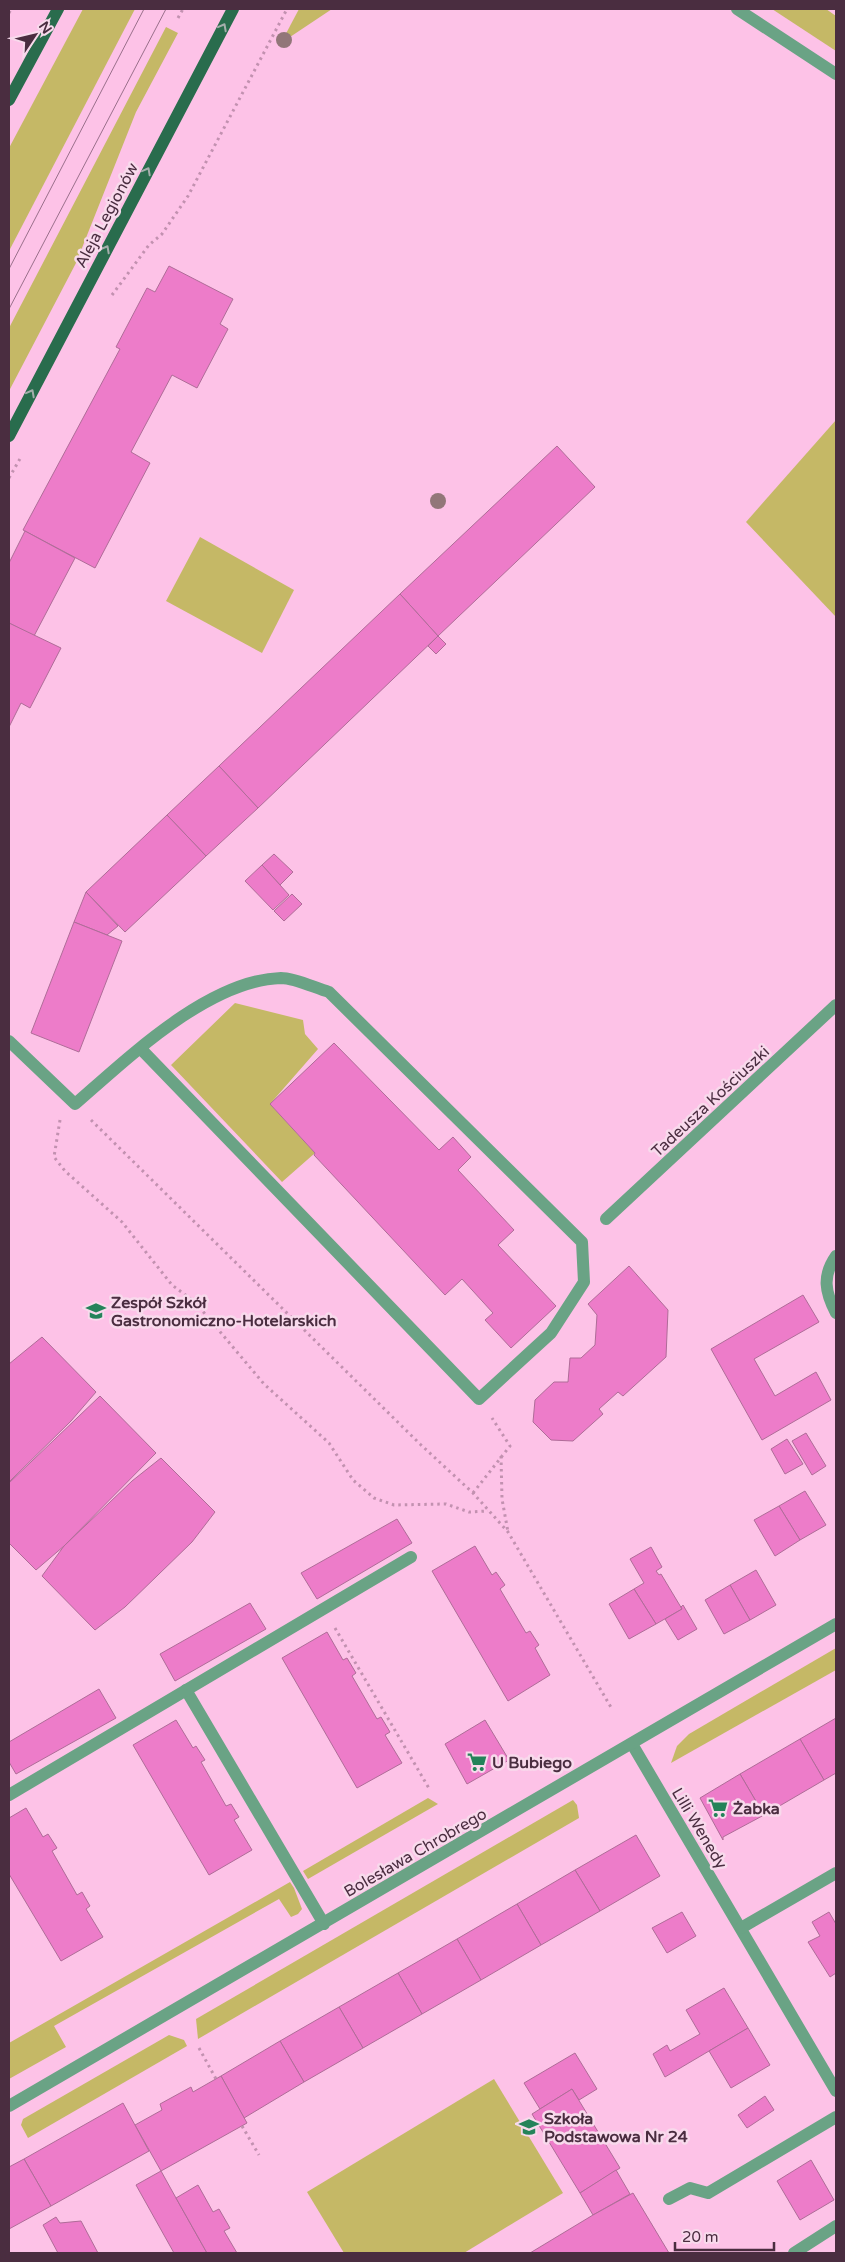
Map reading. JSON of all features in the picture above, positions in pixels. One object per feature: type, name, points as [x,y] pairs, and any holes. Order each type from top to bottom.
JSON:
[{"type":"main road","points":[[9,100],[58,9]]},
{"type":"main road","name":"Aleja Legionów","points":[[9,436],[232,9]]},
{"type":"street","points":[[737,9],[836,74]]},
{"type":"street","points":[[9,1041],[75,1104],[140,1048],[193,1008],[250,983],[282,978],[329,992],[582,1242],[584,1282],[551,1333],[479,1399],[140,1048]]},
{"type":"street","name":"Tadeusza Kościuszki","points":[[606,1219],[836,1005]]},
{"type":"street","points":[[836,1256],[826,1276],[825,1290],[836,1313]]},
{"type":"street","points":[[9,1795],[411,1557]]},
{"type":"street","name":"Bolesława Chrobrego","points":[[9,2106],[836,1624]]},
{"type":"street","points":[[186,1690],[324,1924]]},
{"type":"street","name":"Lilli Wenedy","points":[[632,1744],[836,2091]]},
{"type":"street","points":[[741,1928],[836,1873]]},
{"type":"street","points":[[669,2199],[690,2188],[708,2193],[836,2117]]},
{"type":"street","points":[[794,2253],[836,2226]]},
{"type":"path","points":[[9,13],[11,9]]},
{"type":"path","points":[[178,18],[182,9]]},
{"type":"path","points":[[162,234],[188,196],[287,9]]},
{"type":"path","points":[[60,1090],[62,1112],[54,1157],[65,1171],[122,1222],[172,1285],[195,1302],[264,1384],[329,1444],[353,1480],[374,1498],[394,1505],[446,1504],[470,1512],[488,1510]]},
{"type":"path","points":[[75,1104],[473,1494],[508,1532],[612,1710]]},
{"type":"path","points":[[473,1494],[510,1446],[479,1399]]},
{"type":"path","points":[[501,1456],[502,1499],[508,1532]]},
{"type":"path","points":[[324,1609],[430,1790]]},
{"type":"path","points":[[198,2048],[216,2078]]},
{"type":"path","points":[[242,2126],[259,2155]]},
{"type":"shaded area","points":[[83,9],[135,9],[9,251],[9,148]]},
{"type":"shaded area","points":[[299,9],[332,9],[281,43]]},
{"type":"shaded area","points":[[772,9],[826,9],[836,16],[836,51]]},
{"type":"shaded area","points":[[166,27],[178,33],[136,112],[76,263],[9,391],[9,328]]},
{"type":"shaded area","points":[[836,420],[836,617],[746,522]]},
{"type":"shaded area","points":[[200,537],[294,590],[262,653],[166,601]]},
{"type":"shaded area","points":[[235,1003],[303,1020],[305,1034],[318,1049],[270,1104],[315,1153],[282,1182],[171,1065]]},
{"type":"shaded area","points":[[836,1648],[836,1670],[671,1763],[677,1746],[689,1734]]},
{"type":"shaded area","points":[[428,1798],[438,1804],[308,1879],[303,1871]]},
{"type":"shaded area","points":[[573,1800],[577,1805],[579,1818],[198,2039],[196,2019]]},
{"type":"shaded area","points":[[290,1882],[302,1909],[298,1914],[291,1917],[279,1899],[54,2026],[66,2047],[9,2079],[9,2043]]},
{"type":"shaded area","points":[[169,2035],[184,2040],[187,2046],[28,2138],[21,2125],[23,2119]]},
{"type":"shaded area","points":[[494,2079],[563,2193],[464,2253],[344,2253],[307,2192]]},
{"type":"building","points":[[169,266],[233,299],[220,324],[228,329],[197,388],[172,375],[131,452],[150,463],[95,568],[23,530],[120,349],[116,347],[147,288],[155,292]]},
{"type":"building","points":[[557,446],[595,487],[438,636],[400,594]]},
{"type":"building","points":[[25,531],[75,558],[34,636],[9,623],[9,563]]},
{"type":"building","points":[[400,594],[438,636],[258,808],[219,766]]},
{"type":"building","points":[[9,623],[61,648],[30,708],[21,703],[9,727]]},
{"type":"building","points":[[438,636],[446,644],[436,654],[428,646]]},
{"type":"building","points":[[219,766],[258,808],[206,856],[167,815]]},
{"type":"building","points":[[167,815],[206,856],[125,932],[86,892]]},
{"type":"building","points":[[274,854],[293,872],[280,885],[262,865]]},
{"type":"building","points":[[262,865],[289,895],[273,910],[245,881]]},
{"type":"building","points":[[86,892],[118,926],[107,935],[74,922]]},
{"type":"building","points":[[292,894],[302,904],[284,921],[274,911]]},
{"type":"building","points":[[74,922],[122,941],[79,1052],[31,1033]]},
{"type":"building","points":[[334,1043],[439,1150],[453,1137],[471,1157],[458,1170],[514,1230],[498,1245],[556,1306],[511,1348],[485,1320],[493,1313],[462,1279],[445,1295],[314,1155],[315,1153],[270,1104]]},
{"type":"building","points":[[629,1266],[668,1310],[666,1357],[623,1396],[618,1392],[599,1409],[603,1414],[573,1441],[551,1440],[533,1422],[535,1400],[554,1382],[568,1382],[570,1358],[581,1358],[595,1345],[597,1315],[588,1304]]},
{"type":"building","points":[[803,1295],[819,1322],[754,1359],[775,1396],[816,1372],[831,1400],[762,1440],[711,1349]]},
{"type":"building","points":[[42,1337],[96,1392],[71,1421],[9,1482],[9,1364]]},
{"type":"building","points":[[100,1396],[156,1453],[64,1546],[36,1570],[9,1543],[9,1483]]},
{"type":"building","points":[[806,1433],[826,1466],[812,1475],[792,1441]]},
{"type":"building","points":[[787,1439],[803,1464],[785,1474],[771,1449]]},
{"type":"building","points":[[161,1458],[215,1512],[192,1542],[125,1607],[95,1630],[42,1576],[64,1546],[132,1481]]},
{"type":"building","points":[[805,1491],[826,1525],[800,1540],[779,1506]]},
{"type":"building","points":[[779,1506],[800,1540],[775,1556],[754,1520]]},
{"type":"building","points":[[397,1519],[412,1543],[317,1599],[301,1573]]},
{"type":"building","points":[[475,1546],[492,1575],[496,1572],[505,1585],[500,1589],[526,1633],[530,1631],[539,1645],[535,1648],[550,1675],[508,1701],[432,1571]]},
{"type":"building","points":[[651,1547],[662,1567],[656,1571],[659,1575],[661,1574],[682,1609],[656,1624],[634,1589],[644,1583],[630,1559]]},
{"type":"building","points":[[756,1570],[776,1605],[750,1620],[730,1585]]},
{"type":"building","points":[[730,1585],[750,1620],[724,1634],[705,1600]]},
{"type":"building","points":[[634,1589],[656,1624],[629,1639],[609,1604]]},
{"type":"building","points":[[250,1603],[266,1629],[175,1681],[160,1654]]},
{"type":"building","points":[[683,1605],[697,1629],[678,1640],[665,1619],[682,1609]]},
{"type":"building","points":[[327,1632],[343,1660],[347,1658],[356,1673],[352,1676],[377,1719],[381,1717],[390,1732],[385,1735],[402,1763],[357,1788],[282,1658]]},
{"type":"building","points":[[99,1689],[116,1718],[16,1774],[9,1762],[9,1742]]},
{"type":"building","points":[[836,1718],[836,1773],[824,1780],[800,1739]]},
{"type":"building","points":[[176,1720],[193,1748],[196,1746],[205,1760],[201,1762],[226,1806],[231,1804],[239,1817],[234,1820],[252,1850],[209,1875],[133,1745]]},
{"type":"building","points":[[485,1720],[509,1760],[467,1784],[445,1744]]},
{"type":"building","points":[[800,1739],[824,1780],[764,1815],[740,1774]]},
{"type":"building","points":[[740,1774],[764,1815],[723,1837],[723,1840],[700,1798]]},
{"type":"building","points":[[26,1808],[43,1837],[48,1834],[57,1848],[52,1851],[77,1895],[82,1892],[90,1906],[86,1909],[103,1937],[61,1961],[9,1874],[9,1818]]},
{"type":"building","points":[[636,1835],[660,1876],[600,1911],[575,1870]]},
{"type":"building","points":[[575,1870],[600,1911],[541,1945],[517,1904]]},
{"type":"building","points":[[517,1904],[541,1945],[481,1980],[457,1939]]},
{"type":"building","points":[[682,1912],[696,1936],[667,1953],[652,1928]]},
{"type":"building","points":[[829,1912],[836,1924],[836,1973],[830,1977],[808,1942],[820,1936],[812,1922]]},
{"type":"building","points":[[457,1939],[481,1980],[422,2014],[398,1973]]},
{"type":"building","points":[[398,1973],[422,2014],[363,2048],[339,2007]]},
{"type":"building","points":[[724,1988],[748,2028],[665,2077],[653,2054],[667,2045],[670,2051],[700,2034],[686,2010]]},
{"type":"building","points":[[339,2007],[363,2048],[304,2082],[280,2041]]},
{"type":"building","points":[[748,2028],[770,2065],[731,2088],[709,2051]]},
{"type":"building","points":[[280,2041],[304,2082],[244,2118],[221,2076]]},
{"type":"building","points":[[575,2053],[597,2089],[579,2100],[572,2089],[540,2109],[524,2083]]},
{"type":"building","points":[[221,2076],[247,2123],[161,2171],[135,2125],[162,2110],[160,2104],[191,2087],[193,2092]]},
{"type":"building","points":[[572,2089],[620,2168],[580,2193],[532,2114]]},
{"type":"building","points":[[765,2096],[774,2110],[747,2128],[738,2115]]},
{"type":"building","points":[[123,2103],[149,2151],[51,2206],[24,2159]]},
{"type":"building","points":[[24,2159],[51,2206],[9,2229],[9,2167]]},
{"type":"building","points":[[811,2160],[834,2200],[800,2220],[777,2181]]},
{"type":"building","points":[[616,2170],[630,2194],[593,2215],[580,2193]]},
{"type":"building","points":[[161,2171],[207,2253],[174,2253],[136,2185]]},
{"type":"building","points":[[198,2185],[213,2212],[219,2209],[230,2228],[224,2231],[237,2253],[207,2253],[176,2198]]},
{"type":"building","points":[[633,2193],[669,2253],[530,2253],[593,2215]]},
{"type":"building","points":[[56,2217],[60,2223],[81,2221],[98,2253],[58,2253],[43,2225]]},
{"type":"tram line","points":[[9,269],[144,9]]},
{"type":"tram line","points":[[9,309],[166,9]]},
{"type":"place","name":"Zespół Szkół Gastronomiczno-Hotelarskich","points":[[96,1311]]},
{"type":"place","name":"U Bubiego","points":[[477,1762]]},
{"type":"place","name":"Żabka","points":[[718,1808]]},
{"type":"place","name":"Szkoła Podstawowa Nr 24","points":[[529,2127]]}]
